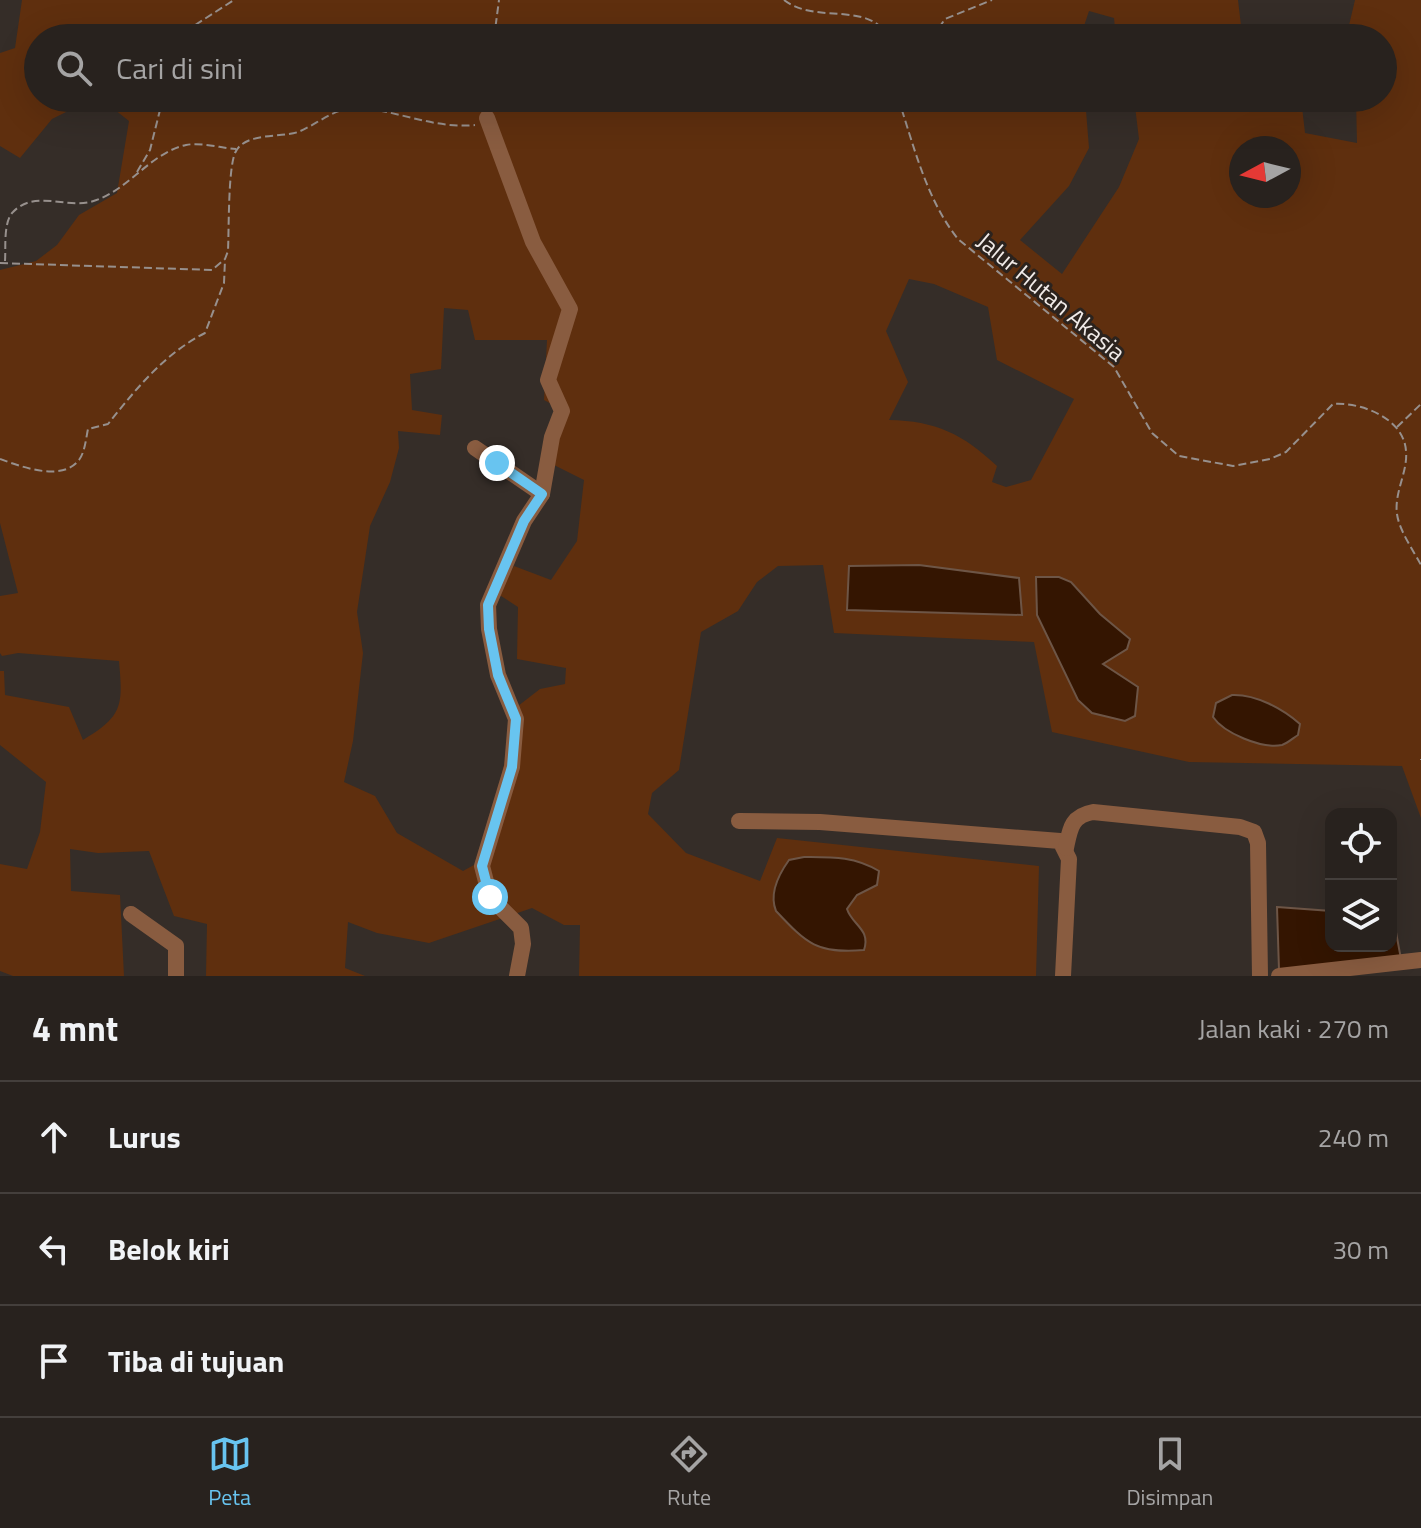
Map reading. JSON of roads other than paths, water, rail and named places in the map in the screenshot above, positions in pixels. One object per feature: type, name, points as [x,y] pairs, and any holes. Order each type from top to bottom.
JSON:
[{"type":"street","points":[[487,118],[533,242],[570,309],[548,380],[562,411],[552,437],[542,494],[524,521],[488,605],[489,629],[498,675],[516,719],[512,767],[482,866],[490,897],[521,928],[517,976]]},
{"type":"street","points":[[475,448],[542,494]]},
{"type":"street","points":[[1066,848],[1072,822],[1081,815],[1093,812],[1240,827],[1254,832],[1258,843],[1260,976]]},
{"type":"street","points":[[739,821],[820,822],[1060,841],[1069,859],[1063,976]]},
{"type":"street","points":[[131,914],[176,946],[176,976]]},
{"type":"street","points":[[1279,976],[1421,960]]}]
